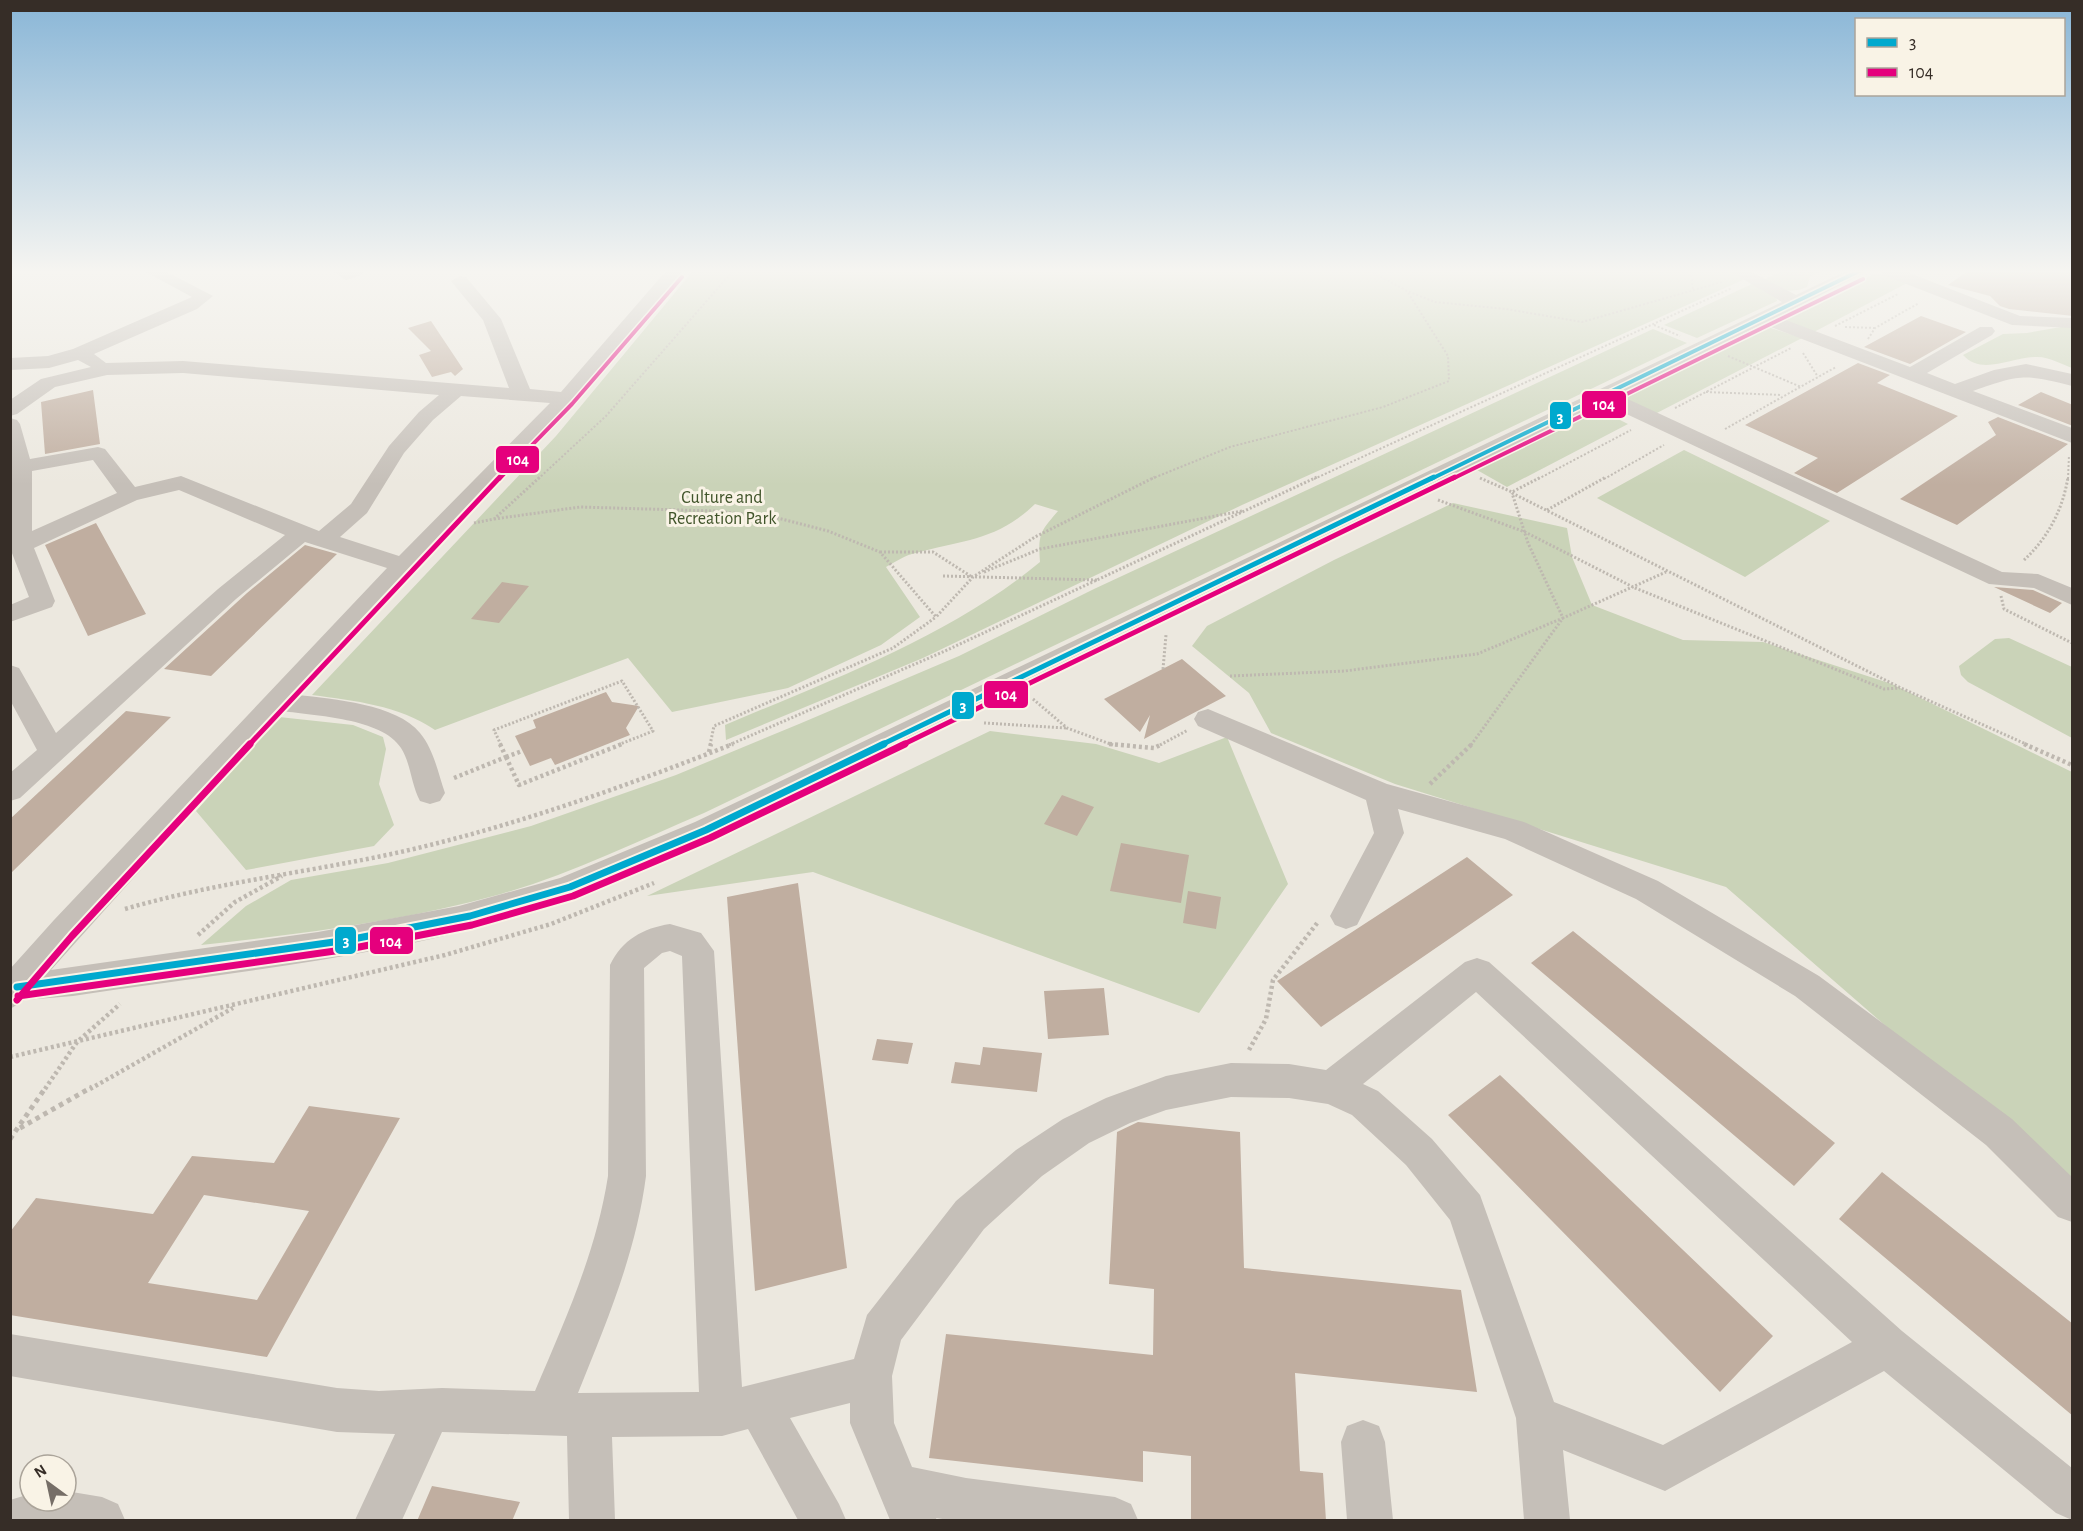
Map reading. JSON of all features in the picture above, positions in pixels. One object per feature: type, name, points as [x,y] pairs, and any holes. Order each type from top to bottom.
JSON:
[{"type":"street","points":[[10,364],[49,362],[80,353],[104,342]]},
{"type":"street","points":[[501,342],[522,395]]},
{"type":"street","points":[[13,989],[277,701],[566,398],[614,342]]},
{"type":"street","points":[[13,989],[352,940],[493,911],[563,889],[706,830],[1711,342]]},
{"type":"street","points":[[1829,342],[2070,435]]},
{"type":"street","points":[[1912,374],[1966,342]]},
{"type":"street","points":[[80,353],[107,369]]},
{"type":"street","points":[[10,410],[48,383],[107,369],[183,367],[281,377],[566,398]]},
{"type":"street","points":[[1956,390],[2020,369],[2051,372],[2073,380]]},
{"type":"street","points":[[10,790],[227,594],[359,508],[396,450],[426,416],[457,389]]},
{"type":"street","points":[[1602,394],[1998,579],[2038,581],[2073,597]]},
{"type":"street","points":[[10,424],[21,467],[21,545],[44,601],[10,614]]},
{"type":"street","points":[[21,467],[98,453],[130,495]]},
{"type":"street","points":[[21,545],[130,495],[182,483],[313,537],[404,566]]},
{"type":"street","points":[[10,674],[52,752]]},
{"type":"street","points":[[277,701],[360,715],[391,726],[410,740],[429,790]]},
{"type":"street","points":[[1208,719],[1379,793],[1513,830],[1647,890],[1807,986],[1999,1132],[2073,1203]]},
{"type":"street","points":[[1335,916],[1389,832],[1379,793]]},
{"type":"street","points":[[592,1521],[568,1414],[624,1211],[627,1176],[627,965],[644,945],[662,938],[674,937],[692,943],[698,951],[740,1410],[823,1521]]},
{"type":"street","points":[[1331,1088],[1478,972],[1887,1346],[2073,1497]]},
{"type":"street","points":[[1115,1521],[1070,1518],[966,1502],[905,1504],[872,1423],[871,1376],[882,1330],[970,1215],[1029,1163],[1076,1131],[1119,1110],[1166,1093],[1231,1080],[1289,1081],[1331,1088],[1365,1103],[1419,1152],[1466,1209],[1538,1418],[1547,1521]]},
{"type":"street","points":[[1538,1418],[1665,1468],[1887,1346]]},
{"type":"street","points":[[10,1355],[345,1411],[379,1413],[429,1410],[568,1414],[740,1410],[871,1376]]},
{"type":"street","points":[[378,1521],[429,1410]]},
{"type":"street","points":[[1363,1442],[1370,1521]]},
{"type":"street","points":[[19,1521],[52,1512],[102,1521]]},
{"type":"path","points":[[494,519],[606,416],[670,342]]},
{"type":"path","points":[[709,753],[714,726],[893,648],[936,617],[973,577],[1035,537],[1135,485],[1230,447],[1383,407],[1449,381],[1448,356],[1439,342]]},
{"type":"path","points":[[118,911],[168,895],[343,865],[504,825],[615,789],[709,753],[925,663],[1248,510],[1614,342]]},
{"type":"path","points":[[1546,510],[1694,437],[1784,396],[1860,354],[1867,342]]},
{"type":"path","points":[[1797,345],[1818,377]]},
{"type":"path","points":[[1754,367],[1801,387]]},
{"type":"path","points":[[1705,392],[1784,396]]},
{"type":"path","points":[[2070,435],[2070,474],[2057,514],[2033,553],[1998,579],[2004,609],[2073,642]]},
{"type":"path","points":[[1563,618],[1525,532],[1512,492],[1666,572],[1901,688],[2073,765]]},
{"type":"path","points":[[1438,500],[1525,532],[1635,588],[1884,689],[1901,688]]},
{"type":"path","points":[[474,523],[580,507],[714,511],[774,517],[828,531],[880,552],[933,552],[973,577]]},
{"type":"path","points":[[973,577],[1040,549],[1248,510]]},
{"type":"path","points":[[880,552],[936,617]]},
{"type":"path","points":[[1230,676],[1345,670],[1477,654],[1635,588],[1666,572]]},
{"type":"path","points":[[943,576],[1098,580]]},
{"type":"path","points":[[1411,802],[1476,740],[1563,618]]},
{"type":"path","points":[[1162,669],[1166,634]]},
{"type":"path","points":[[622,681],[653,731],[519,785],[507,757],[494,730],[622,681]]},
{"type":"path","points":[[1034,699],[1067,728]]},
{"type":"path","points":[[984,723],[1067,728],[1115,746],[1154,748],[1208,719]]},
{"type":"path","points":[[429,790],[522,751]]},
{"type":"path","points":[[1231,1080],[1266,1019],[1273,980],[1335,916]]},
{"type":"path","points":[[19,1128],[239,1005]]},
{"type":"path","points":[[10,1139],[77,1042]]},
{"type":"green space","name":"Culture and Recreation Park","points":[[634,342],[1604,342],[1242,505],[923,658],[726,740],[725,725],[889,654],[968,613],[1005,589],[1040,562],[1040,539],[1047,524],[1058,511],[1035,504],[1007,525],[979,538],[912,554],[886,567],[920,617],[881,645],[788,688],[672,712],[628,658],[435,730],[406,715],[376,705],[312,695],[556,436]]},
{"type":"green space","points":[[1624,342],[1687,343],[704,813],[553,877],[501,894],[427,912],[315,931],[201,945],[246,906],[291,880],[388,863],[531,826],[676,775],[959,656],[1094,589]]},
{"type":"green space","points":[[1736,342],[1793,342],[1653,415],[1626,399],[1627,396]]},
{"type":"green space","points":[[1987,342],[2072,342],[2072,368],[2040,357],[1988,365],[1971,361],[1963,355]]},
{"type":"green space","points":[[1598,409],[1628,424],[1507,487],[1477,470]]},
{"type":"green space","points":[[1684,450],[1830,521],[1745,577],[1597,498]]},
{"type":"green space","points":[[1453,503],[1567,528],[1572,557],[1592,605],[1683,640],[1763,642],[1892,684],[2072,772],[2072,1188],[1726,887],[1395,784],[1271,733],[1249,693],[1192,646],[1207,626],[1334,560]]},
{"type":"green space","points":[[2009,638],[2072,667],[2072,738],[1968,682],[1961,675],[1959,666],[1995,639]]},
{"type":"green space","points":[[279,717],[353,725],[383,737],[386,749],[379,784],[394,825],[374,846],[246,870],[196,811]]},
{"type":"green space","points":[[990,731],[1096,744],[1159,763],[1227,737],[1288,884],[1199,1013],[813,872],[647,896]]},
{"type":"building","points":[[422,342],[445,342],[463,369],[455,376],[451,372],[432,377],[419,355],[431,351]]},
{"type":"building","points":[[1872,342],[1948,342],[1910,364],[1864,347]]},
{"type":"building","points":[[1858,363],[1890,375],[1877,383],[1958,416],[1837,493],[1794,473],[1818,458],[1745,425]]},
{"type":"building","points":[[93,390],[100,444],[45,454],[41,402]]},
{"type":"building","points":[[2041,392],[2073,405],[2073,426],[2018,405]]},
{"type":"building","points":[[1998,417],[2068,444],[1957,525],[1900,499],[1996,435],[1988,422]]},
{"type":"building","points":[[96,523],[146,614],[88,636],[45,545]]},
{"type":"building","points":[[305,545],[337,554],[211,676],[164,669],[247,593]]},
{"type":"building","points":[[502,582],[529,586],[499,623],[471,619]]},
{"type":"building","points":[[1994,587],[2033,590],[2062,603],[2050,613]]},
{"type":"building","points":[[1182,659],[1226,696],[1144,739],[1150,715],[1140,732],[1104,699]]},
{"type":"building","points":[[606,692],[612,702],[639,706],[626,728],[630,735],[555,765],[551,758],[530,766],[515,736],[536,728],[533,720]]},
{"type":"building","points":[[126,711],[171,717],[10,874],[10,819]]},
{"type":"building","points":[[1062,795],[1094,807],[1077,836],[1044,824]]},
{"type":"building","points":[[1121,843],[1189,855],[1181,903],[1110,891]]},
{"type":"building","points":[[1467,857],[1513,895],[1321,1027],[1277,981]]},
{"type":"building","points":[[798,883],[847,1268],[755,1291],[727,897]]},
{"type":"building","points":[[1188,891],[1221,897],[1216,929],[1183,923]]},
{"type":"building","points":[[1573,931],[1835,1143],[1794,1186],[1531,963]]},
{"type":"building","points":[[1104,988],[1109,1035],[1048,1039],[1044,991]]},
{"type":"building","points":[[877,1039],[913,1043],[908,1064],[872,1060]]},
{"type":"building","points":[[983,1047],[1042,1053],[1037,1092],[951,1083],[955,1062],[980,1065]]},
{"type":"building","points":[[1500,1075],[1773,1336],[1720,1392],[1448,1115]]},
{"type":"building","points":[[309,1106],[400,1118],[267,1357],[10,1315],[10,1232],[36,1198],[153,1214],[192,1156],[274,1163]],"holes":[[[204,1195],[309,1211],[257,1300],[148,1283]]]},
{"type":"building","points":[[1138,1122],[1240,1132],[1244,1268],[1461,1290],[1477,1392],[1295,1373],[1300,1471],[1323,1473],[1326,1521],[1191,1521],[1191,1456],[1143,1451],[1143,1482],[929,1458],[946,1334],[1153,1355],[1154,1289],[1109,1284],[1117,1132]]},
{"type":"building","points":[[1882,1172],[2073,1324],[2073,1416],[1839,1219]]},
{"type":"building","points":[[432,1486],[520,1502],[512,1521],[417,1521]]},
{"type":"transit line","name":"104","points":[[17,1000],[72,936],[454,524],[572,404],[625,342]]},
{"type":"transit line","name":"3","points":[[17,987],[348,940],[470,916],[570,887],[706,830],[1712,342]]},
{"type":"transit line","name":"104","points":[[18,996],[349,949],[472,925],[573,896],[710,838],[1732,342]]}]
